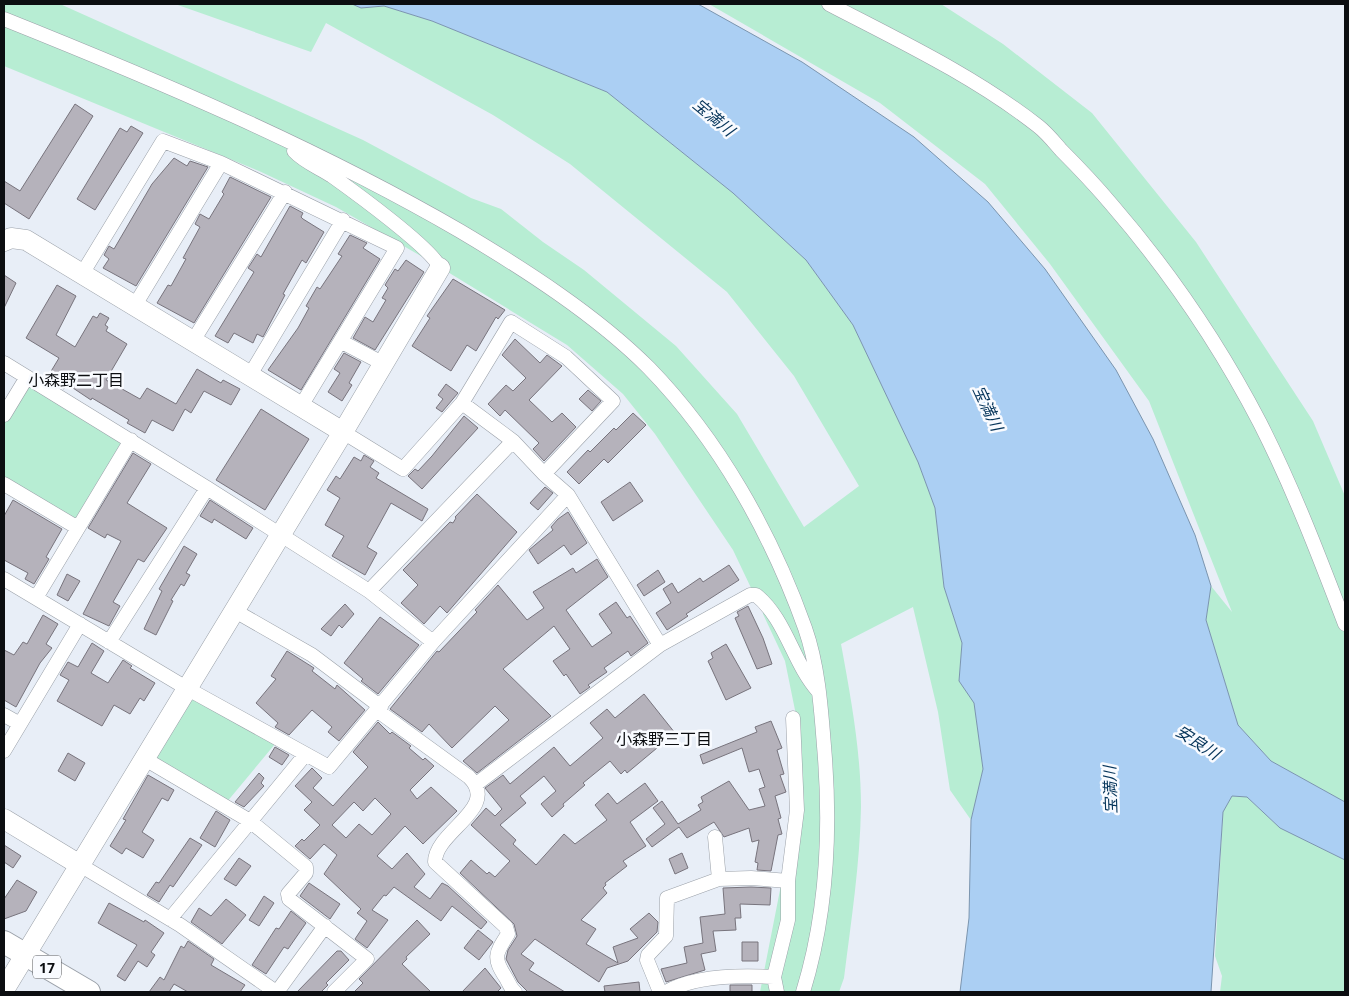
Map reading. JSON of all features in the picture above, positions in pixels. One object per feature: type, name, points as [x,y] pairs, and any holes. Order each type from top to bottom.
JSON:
[{"type":"main road","name":"17","points":[[4,942],[89,992]]},
{"type":"street","points":[[829,4],[953,69],[1013,107],[1041,128],[1135,230],[1174,284],[1229,368],[1260,424],[1303,516],[1345,624]]},
{"type":"street","points":[[4,19],[290,142],[364,178],[490,249],[556,292],[646,366],[685,408],[715,449],[748,504],[806,629],[818,692],[826,763],[826,844],[816,937],[804,992]]},
{"type":"street","points":[[82,274],[163,141],[221,163],[343,220],[397,248],[342,342],[301,406]]},
{"type":"street","points":[[4,990],[344,432],[440,268],[437,259],[332,176],[296,153],[291,148],[290,142]]},
{"type":"street","points":[[135,304],[221,163]]},
{"type":"street","points":[[193,341],[284,192]]},
{"type":"street","points":[[250,376],[343,220]]},
{"type":"street","points":[[4,242],[11,238],[26,240],[135,304],[403,469],[462,403],[511,322],[566,357],[614,401],[544,474]]},
{"type":"street","points":[[342,342],[384,364]]},
{"type":"street","points":[[4,363],[131,440],[369,591],[433,642]]},
{"type":"street","points":[[4,415],[27,377]]},
{"type":"street","points":[[462,403],[513,441],[544,474],[568,494],[660,644]]},
{"type":"street","points":[[36,598],[131,440]]},
{"type":"street","points":[[369,591],[513,441]]},
{"type":"street","points":[[4,484],[78,528]]},
{"type":"street","points":[[108,642],[207,488]]},
{"type":"street","points":[[5,583],[36,598],[188,689],[329,767],[380,709],[433,642],[568,494]]},
{"type":"street","points":[[475,785],[660,644],[743,598],[756,595],[767,605],[806,677],[818,692]]},
{"type":"street","points":[[235,611],[312,655],[469,777],[475,785],[478,799],[475,807],[440,843],[435,853],[435,862],[506,926],[508,934],[497,950],[496,958],[498,967],[514,992]]},
{"type":"street","points":[[4,751],[80,624]]},
{"type":"street","points":[[4,715],[20,724]]},
{"type":"street","points":[[778,992],[774,977],[788,920],[788,881],[796,810],[793,718]]},
{"type":"street","points":[[170,919],[305,755]]},
{"type":"street","points":[[145,759],[250,821],[306,867],[306,873],[288,894],[289,899],[366,959],[334,992]]},
{"type":"street","points":[[4,819],[170,919],[276,992],[325,926]]},
{"type":"street","points":[[715,837],[720,879]]},
{"type":"street","points":[[660,992],[647,960],[648,955],[665,940],[667,898],[720,879],[751,878],[788,881]]},
{"type":"street","points":[[666,992],[676,986],[702,980],[756,976],[774,977]]},
{"type":"green space","points":[[4,4],[60,4],[363,140],[471,198],[501,209],[543,242],[584,270],[676,346],[737,414],[804,527],[859,486],[794,376],[727,292],[570,164],[493,115],[326,23],[311,52],[175,4],[352,4],[361,8],[384,6],[432,21],[607,92],[733,193],[806,260],[853,325],[918,462],[935,508],[944,587],[962,643],[959,681],[974,702],[983,769],[971,820],[950,790],[938,712],[913,607],[841,644],[852,705],[861,787],[861,807],[855,893],[844,978],[839,992],[760,992],[781,885],[793,885],[796,715],[785,661],[763,614],[762,594],[752,590],[733,550],[655,434],[623,394],[567,345],[433,263],[336,207],[259,171],[4,66]]},
{"type":"green space","points":[[709,4],[941,4],[1003,44],[1092,113],[1196,242],[1313,421],[1345,496],[1345,802],[1271,761],[1238,725],[1206,620],[1211,586],[1232,612],[1149,401],[1050,264],[985,184],[880,103]]},
{"type":"green space","points":[[29,380],[127,441],[78,524],[4,481],[4,423]]},
{"type":"green space","points":[[189,694],[275,744],[226,803],[150,758]]},
{"type":"green space","points":[[1232,796],[1247,797],[1280,828],[1345,860],[1345,992],[1220,992],[1222,976],[1215,956],[1223,812]]},
{"type":"water","points":[[352,4],[698,4],[802,62],[914,137],[988,202],[1045,269],[1116,370],[1153,439],[1195,535],[1211,586],[1206,620],[1238,725],[1271,761],[1345,802],[1345,860],[1280,828],[1247,797],[1232,796],[1223,812],[1211,992],[960,992],[969,918],[971,820],[983,769],[974,703],[959,681],[962,643],[944,587],[935,508],[918,462],[853,325],[806,260],[733,193],[607,92],[432,21],[384,6],[361,8]]},
{"type":"building","points":[[75,104],[93,116],[29,219],[4,203],[4,181],[20,191]]},
{"type":"building","points":[[131,126],[143,133],[95,210],[77,199],[120,128],[127,132]]},
{"type":"building","points":[[174,158],[187,166],[190,161],[208,167],[136,286],[103,268],[109,259],[104,255],[109,246],[114,249],[152,184]]},
{"type":"building","points":[[230,177],[271,197],[194,323],[157,303],[168,285],[171,286],[186,259],[183,258],[200,227],[195,224],[200,214],[209,219],[224,194],[222,192]]},
{"type":"building","points":[[290,206],[303,213],[301,217],[303,219],[324,232],[306,263],[302,260],[283,294],[285,295],[263,337],[257,334],[253,343],[234,333],[228,343],[215,336],[254,272],[248,268],[257,254],[261,257]]},
{"type":"building","points":[[350,235],[367,243],[363,248],[380,259],[301,390],[268,370],[298,328],[309,308],[306,306],[317,287],[320,289],[342,256],[338,254]]},
{"type":"building","points":[[406,260],[424,272],[375,350],[353,338],[365,317],[373,322],[386,300],[382,298],[388,288],[385,285],[395,269],[398,271]]},
{"type":"building","points":[[4,275],[16,283],[4,308]]},
{"type":"building","points":[[453,279],[505,310],[498,319],[496,317],[476,351],[467,345],[451,371],[412,346],[430,318],[427,316]]},
{"type":"building","points":[[57,285],[76,296],[56,335],[75,347],[93,316],[97,318],[100,313],[109,318],[105,325],[108,327],[106,331],[127,344],[106,380],[140,399],[147,388],[176,404],[197,369],[221,383],[223,380],[240,389],[231,405],[204,391],[191,413],[185,409],[173,431],[152,420],[145,433],[127,423],[129,420],[92,398],[91,400],[67,384],[64,389],[57,385],[60,379],[50,373],[59,358],[26,338]]},
{"type":"building","points":[[515,339],[540,363],[547,355],[562,366],[529,400],[552,422],[562,413],[576,427],[544,461],[533,449],[539,443],[505,410],[500,416],[488,404],[506,385],[513,391],[526,378],[502,355]]},
{"type":"building","points":[[344,353],[361,362],[349,383],[352,385],[342,401],[328,392],[340,373],[334,369]]},
{"type":"building","points":[[446,384],[458,393],[442,412],[436,408],[443,399],[438,395]]},
{"type":"building","points":[[588,390],[601,401],[592,411],[579,399]]},
{"type":"building","points":[[261,409],[309,439],[265,510],[216,480]]},
{"type":"building","points":[[633,413],[646,425],[608,463],[604,459],[579,484],[567,472],[588,450],[590,452],[614,428],[616,430]]},
{"type":"building","points":[[464,416],[478,428],[422,489],[408,476],[415,469],[418,471],[432,456]]},
{"type":"building","points":[[133,453],[151,464],[127,503],[167,528],[144,562],[138,559],[113,602],[120,606],[109,626],[83,614],[121,541],[107,534],[105,538],[88,528]]},
{"type":"building","points":[[364,455],[374,461],[370,467],[379,473],[376,478],[428,509],[422,521],[391,503],[367,547],[377,553],[365,575],[332,556],[344,536],[325,525],[340,498],[327,490],[336,476],[340,479],[354,457],[361,461]]},
{"type":"building","points":[[630,482],[643,501],[613,521],[601,502]]},
{"type":"building","points":[[545,487],[553,493],[538,510],[530,503]]},
{"type":"building","points":[[477,494],[517,532],[447,613],[440,606],[424,624],[401,603],[418,585],[403,570],[450,522],[453,523],[455,517]]},
{"type":"building","points":[[13,500],[62,529],[46,557],[49,559],[34,584],[25,579],[28,573],[4,560],[4,516]]},
{"type":"building","points":[[210,500],[253,528],[246,539],[214,519],[212,523],[200,516]]},
{"type":"building","points":[[568,512],[587,543],[571,555],[564,545],[538,564],[529,550],[553,530],[551,527]]},
{"type":"building","points":[[184,546],[197,554],[186,573],[190,575],[184,586],[181,584],[171,600],[173,601],[156,635],[144,629],[162,591],[159,589]]},
{"type":"building","points":[[597,559],[608,577],[566,610],[592,647],[612,633],[599,614],[616,602],[627,618],[630,616],[648,643],[631,656],[628,651],[604,668],[607,672],[588,685],[590,687],[580,694],[566,674],[564,676],[553,661],[570,649],[554,626],[503,669],[551,716],[477,773],[463,761],[509,720],[495,706],[452,748],[429,724],[422,732],[390,709],[437,651],[439,652],[477,612],[475,610],[498,585],[527,620],[544,608],[533,592],[573,568],[576,573]]},
{"type":"building","points":[[729,565],[739,580],[686,614],[688,616],[667,630],[656,613],[671,603],[663,589],[672,583],[678,593],[700,578],[703,582]]},
{"type":"building","points":[[658,570],[665,582],[644,596],[637,585]]},
{"type":"building","points":[[67,574],[80,581],[68,601],[57,595]]},
{"type":"building","points":[[345,604],[354,614],[342,628],[339,625],[331,636],[321,629]]},
{"type":"building","points":[[748,606],[763,638],[772,664],[757,669],[735,618],[739,616],[737,612]]},
{"type":"building","points":[[43,615],[58,624],[46,644],[52,648],[40,663],[16,707],[4,700],[4,650],[14,655],[23,642],[27,644]]},
{"type":"building","points":[[380,617],[419,645],[378,694],[361,681],[363,679],[344,663]]},
{"type":"building","points":[[92,643],[104,651],[91,673],[108,683],[123,660],[132,666],[130,668],[155,683],[144,701],[140,698],[130,714],[114,705],[102,726],[57,701],[69,680],[60,675],[68,662],[78,667]]},
{"type":"building","points":[[726,644],[751,688],[726,700],[708,661],[713,658],[711,653]]},
{"type":"building","points":[[287,651],[314,668],[312,671],[335,689],[337,685],[365,710],[339,741],[328,732],[332,727],[312,710],[289,735],[275,727],[278,723],[256,703],[276,679],[271,676]]},
{"type":"building","points":[[644,694],[675,733],[627,773],[625,770],[621,774],[610,761],[583,783],[585,785],[563,804],[564,806],[552,817],[541,804],[556,791],[544,776],[520,796],[526,803],[500,825],[516,840],[513,844],[536,865],[564,834],[575,844],[607,820],[595,805],[608,793],[617,804],[645,783],[658,801],[630,822],[646,846],[623,861],[627,866],[605,883],[606,885],[603,888],[607,893],[581,920],[596,929],[586,944],[618,963],[613,947],[638,938],[630,929],[649,913],[658,922],[657,932],[628,961],[607,968],[599,982],[535,939],[521,954],[534,963],[529,970],[565,992],[528,992],[518,982],[506,959],[508,950],[517,936],[514,924],[460,873],[471,860],[487,874],[489,872],[495,877],[510,861],[471,825],[486,808],[495,816],[502,809],[485,788],[503,775],[510,784],[554,747],[570,766],[603,738],[590,723],[607,709],[615,718]]},
{"type":"building","points":[[771,721],[782,748],[777,750],[784,774],[780,775],[786,792],[775,796],[781,818],[778,819],[782,834],[778,835],[771,871],[757,870],[758,863],[755,862],[759,840],[752,842],[749,828],[724,837],[714,822],[687,838],[679,827],[652,847],[646,839],[665,824],[653,808],[662,801],[678,824],[701,810],[698,805],[703,802],[701,797],[729,781],[749,810],[765,806],[759,789],[765,787],[759,769],[749,772],[742,748],[703,764],[700,755],[757,732],[755,727]]},
{"type":"building","points":[[378,722],[390,734],[392,732],[411,746],[409,748],[423,760],[425,758],[434,766],[410,790],[417,799],[431,787],[457,811],[423,844],[405,826],[377,856],[392,869],[407,853],[425,874],[414,887],[430,899],[442,883],[448,886],[487,922],[481,929],[452,906],[441,921],[394,887],[386,896],[384,895],[372,910],[388,920],[367,948],[355,939],[367,921],[357,913],[361,909],[324,874],[337,855],[324,844],[310,859],[295,846],[302,839],[304,841],[320,825],[304,810],[312,802],[295,786],[312,768],[322,778],[313,788],[333,806],[368,767],[353,752]],"holes":[[[375,798],[391,814],[372,835],[359,824],[346,838],[332,825],[354,802],[363,811]]]},
{"type":"building","points":[[275,747],[289,755],[282,765],[269,757]]},
{"type":"building","points":[[68,753],[85,763],[75,781],[58,771]]},
{"type":"building","points":[[259,773],[264,778],[261,783],[264,786],[244,807],[235,802]]},
{"type":"building","points":[[148,775],[174,790],[168,801],[162,798],[142,832],[154,840],[143,858],[126,848],[122,854],[110,846],[126,820],[123,819]]},
{"type":"building","points":[[216,811],[230,820],[215,847],[200,838]]},
{"type":"building","points":[[190,838],[202,845],[173,887],[170,885],[159,902],[147,895],[156,882],[159,883]]},
{"type":"building","points":[[4,845],[21,856],[13,868],[4,862]]},
{"type":"building","points":[[682,853],[688,868],[675,874],[669,859]]},
{"type":"building","points":[[239,858],[251,866],[236,886],[224,879]]},
{"type":"building","points":[[17,880],[37,892],[26,911],[4,919],[4,899]]},
{"type":"building","points":[[309,883],[340,904],[330,919],[300,896]]},
{"type":"building","points":[[723,888],[771,888],[770,905],[740,904],[741,918],[735,918],[736,930],[713,931],[716,951],[701,954],[705,970],[666,982],[661,969],[687,963],[684,947],[703,943],[700,917],[725,914]]},
{"type":"building","points":[[264,896],[274,903],[259,926],[249,920]]},
{"type":"building","points":[[226,899],[246,915],[222,944],[191,922],[199,908],[211,916]]},
{"type":"building","points":[[109,903],[144,922],[145,920],[164,933],[151,952],[155,955],[147,967],[138,961],[125,981],[117,976],[137,945],[98,923]]},
{"type":"building","points":[[291,911],[306,923],[288,949],[284,947],[266,974],[252,965],[276,928],[279,929]]},
{"type":"building","points":[[417,920],[430,934],[406,957],[407,959],[402,964],[431,992],[354,992],[363,983],[359,979]]},
{"type":"building","points":[[478,930],[493,942],[479,960],[464,948]]},
{"type":"building","points":[[188,941],[214,959],[211,965],[245,985],[240,992],[188,992],[174,984],[169,992],[149,992],[160,977],[164,980],[181,946],[184,948]]},
{"type":"building","points":[[742,942],[758,942],[758,961],[742,961]]},
{"type":"building","points":[[337,951],[341,951],[349,960],[326,983],[328,985],[321,992],[297,992]]},
{"type":"building","points":[[485,968],[501,988],[497,992],[462,992]]},
{"type":"building","points":[[639,982],[640,992],[605,992],[604,986]]},
{"type":"building","points":[[730,985],[752,985],[752,992],[730,992]]},
{"type":"district","name":"小森野二丁目","points":[[76,380]]},
{"type":"district","name":"小森野三丁目","points":[[664,739]]},
{"type":"water label","name":"宝満川","points":[[714,117]]},
{"type":"water label","name":"宝満川","points":[[988,408]]},
{"type":"water label","name":"安良川","points":[[1198,742]]},
{"type":"water label","name":"宝満川","points":[[1110,790]]}]
